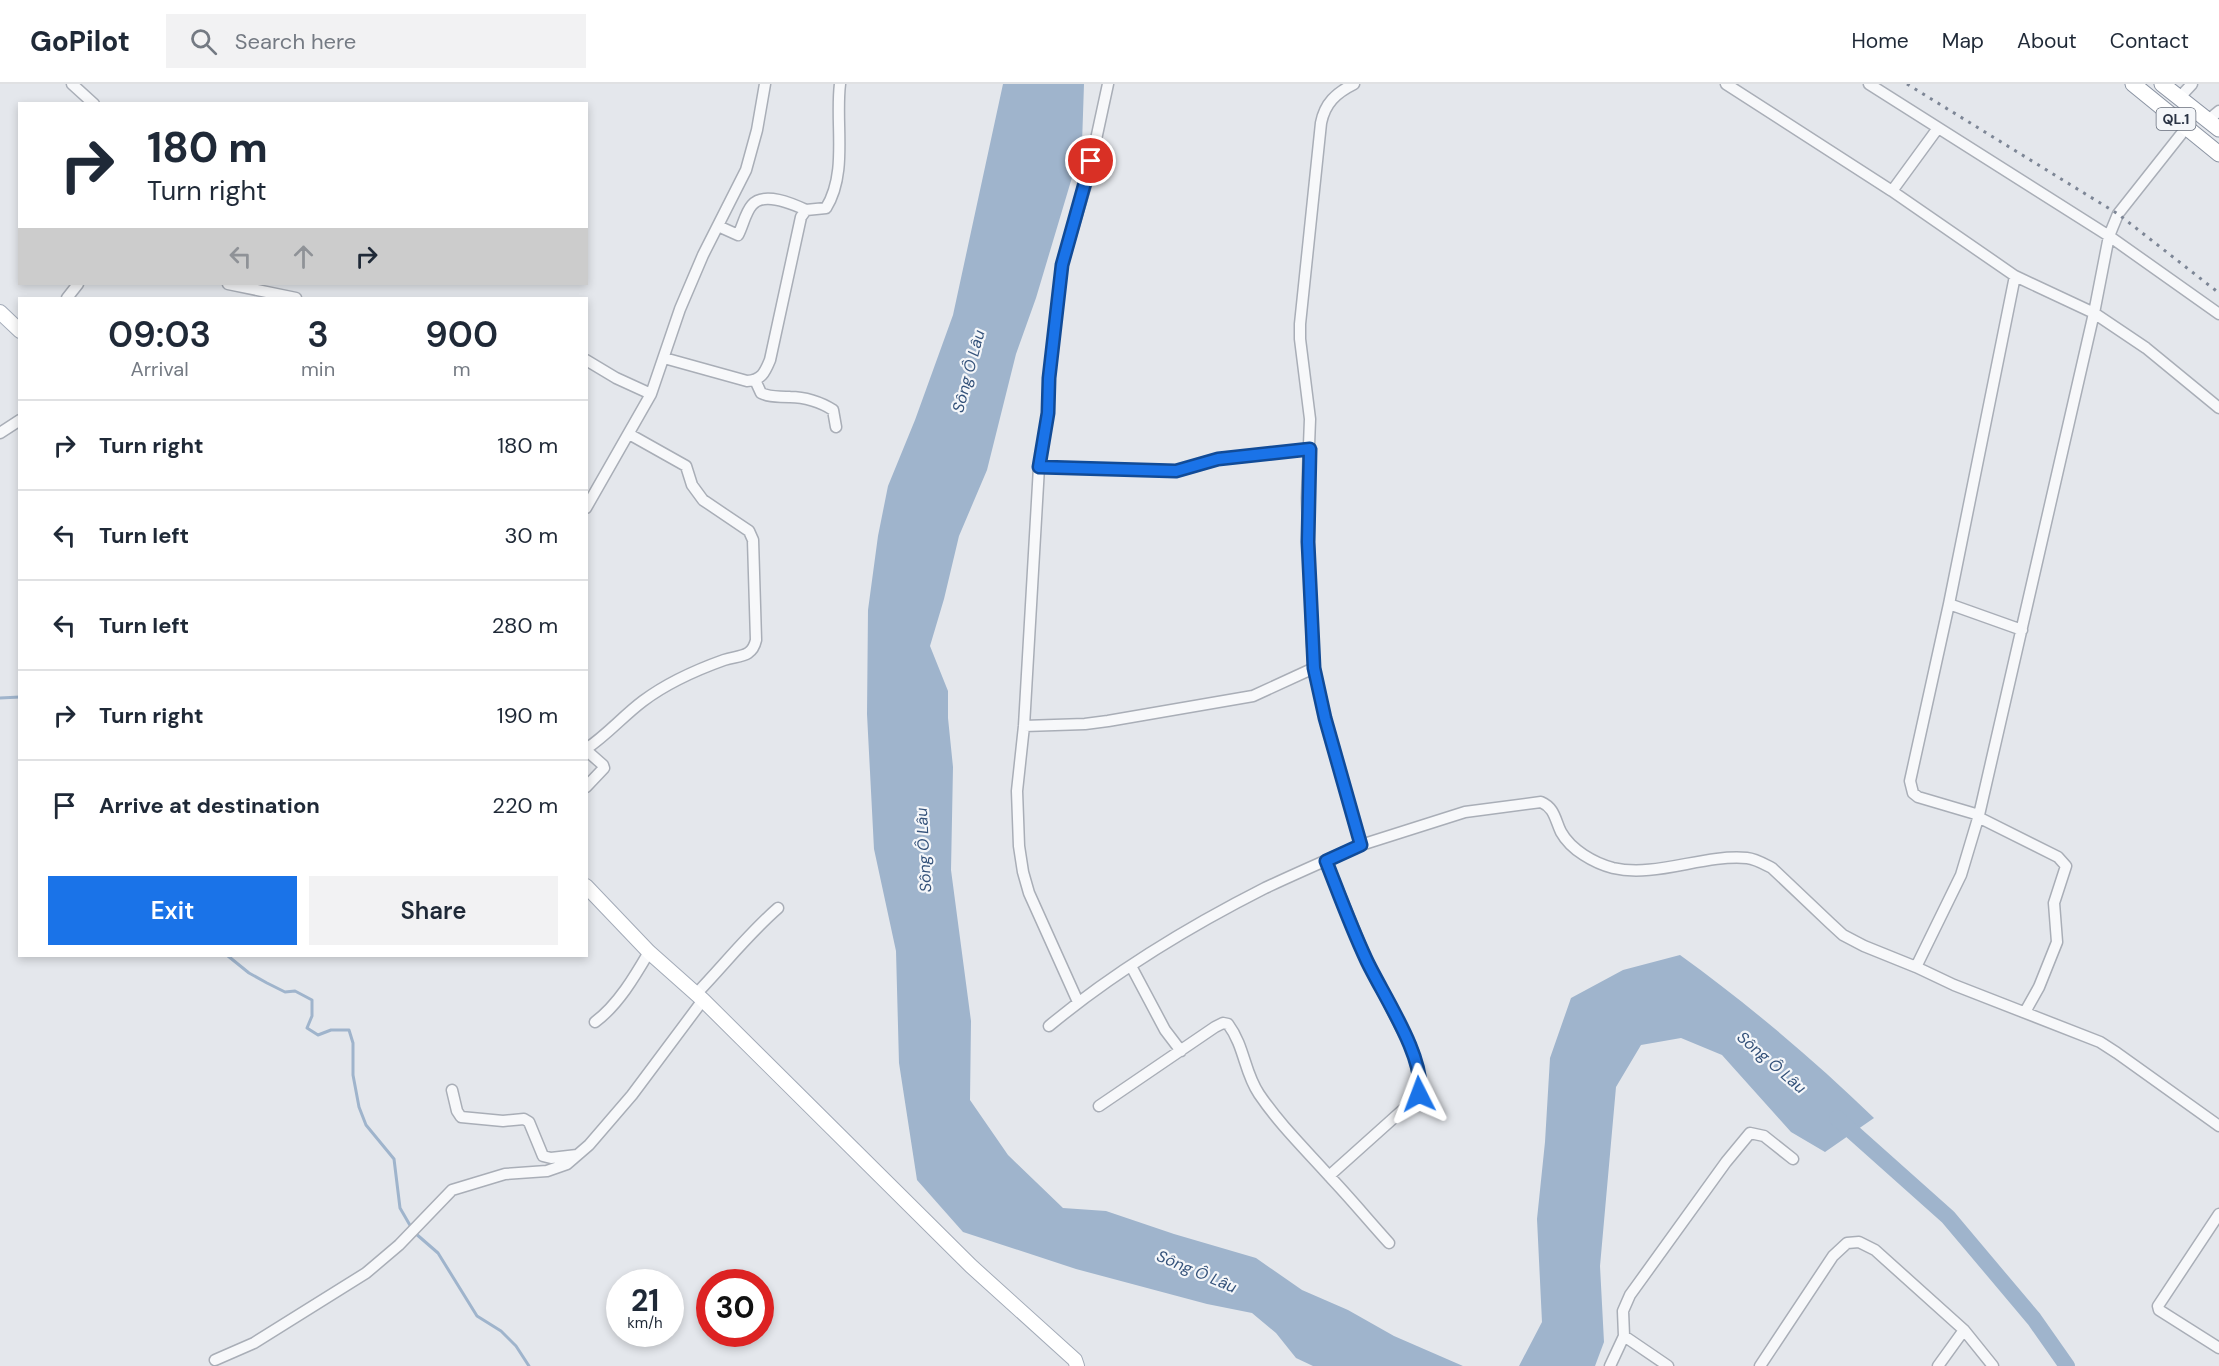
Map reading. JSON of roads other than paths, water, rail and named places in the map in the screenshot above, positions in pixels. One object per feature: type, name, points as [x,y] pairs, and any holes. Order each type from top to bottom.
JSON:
[{"type":"highway","name":"QL.1","points":[[2133,84],[2219,154]]},
{"type":"highway","name":"QL.1","points":[[2162,84],[2179,98],[2215,120]]},
{"type":"main road","points":[[0,312],[18,329]]},
{"type":"main road","points":[[588,888],[649,952],[699,997],[971,1266],[1076,1363]]},
{"type":"street","points":[[72,84],[92,102]]},
{"type":"street","points":[[588,505],[651,394],[703,255],[749,162],[765,84]]},
{"type":"street","points":[[718,226],[738,235],[752,205],[763,200],[786,202],[806,210],[826,208],[835,184],[839,154],[840,84]]},
{"type":"street","points":[[1078,1002],[1036,912],[1023,872],[1017,810],[1018,774],[1024,726],[1039,467],[1048,413],[1049,378],[1062,265],[1087,181],[1108,84]]},
{"type":"street","points":[[1354,84],[1340,92],[1326,105],[1321,123],[1300,324],[1302,356],[1310,404],[1308,542],[1314,668],[1325,718],[1361,845]]},
{"type":"street","points":[[1726,84],[1892,191],[2015,276],[2094,313],[2146,348],[2219,408]]},
{"type":"street","points":[[1869,84],[2109,236],[2219,314]]},
{"type":"street","points":[[2179,98],[2192,84]]},
{"type":"street","points":[[1892,191],[1938,128]]},
{"type":"street","points":[[1916,967],[1960,875],[1979,816],[2094,313],[2109,236],[2118,214],[2186,128]]},
{"type":"street","points":[[664,358],[747,381],[761,377],[770,360],[801,217],[806,210]]},
{"type":"street","points":[[2015,276],[1950,604],[1910,781],[1913,793],[1918,797],[1979,816],[2058,858],[2066,866],[2054,903],[2057,942],[2039,987],[2025,1012]]},
{"type":"street","points":[[233,285],[291,297]]},
{"type":"street","points":[[588,361],[616,378],[651,394]]},
{"type":"street","points":[[755,380],[760,393],[769,397],[801,398],[827,406],[833,410],[836,427]]},
{"type":"street","points":[[0,433],[18,421]]},
{"type":"street","points":[[588,747],[662,689],[723,660],[747,655],[756,640],[753,540],[749,531],[703,500],[692,485],[686,466],[629,434]]},
{"type":"street","points":[[1039,467],[1176,471],[1218,459],[1310,449]]},
{"type":"street","points":[[1950,604],[2022,630]]},
{"type":"street","points":[[1024,726],[1108,721],[1253,696],[1314,668]]},
{"type":"street","points":[[588,751],[604,768],[588,785]]},
{"type":"street","points":[[1049,1026],[1078,1002],[1131,966],[1266,888],[1361,845],[1465,812],[1541,802],[1553,811],[1561,831],[1573,847],[1604,865],[1615,868],[1646,869],[1738,858],[1758,861],[1772,868],[1844,934],[1864,946],[2109,1048],[2219,1126]]},
{"type":"street","points":[[1326,861],[1367,961],[1413,1051],[1420,1084],[1416,1098],[1329,1176]]},
{"type":"street","points":[[215,1360],[254,1343],[366,1273],[399,1245],[452,1190],[505,1174],[547,1171],[567,1164],[589,1145],[632,1095],[699,997],[756,927],[778,908]]},
{"type":"street","points":[[595,1022],[602,1017],[624,989],[649,952]]},
{"type":"street","points":[[1131,966],[1165,1030],[1181,1051]]},
{"type":"street","points":[[1099,1106],[1215,1027],[1223,1023],[1228,1024],[1238,1037],[1249,1076],[1260,1095],[1297,1142],[1389,1243]]},
{"type":"street","points":[[452,1089],[456,1111],[461,1117],[524,1119],[529,1122],[543,1156],[551,1158],[578,1155]]},
{"type":"street","points":[[1610,1366],[1624,1336],[1623,1311],[1629,1295],[1726,1162],[1750,1133],[1764,1137],[1793,1159]]},
{"type":"street","points":[[2219,1214],[2158,1306],[2159,1310],[2219,1348]]},
{"type":"street","points":[[1760,1366],[1833,1256],[1847,1243],[1859,1242],[1875,1250],[1964,1330],[1993,1366]]},
{"type":"street","points":[[1938,1366],[1964,1330]]},
{"type":"street","points":[[1624,1336],[1663,1365]]},
{"type":"street","points":[[1076,1363],[1088,1366]]},
{"type":"water","points":[[1003,84],[1084,84],[1082,144],[1036,298],[1016,354],[987,470],[959,536],[930,646],[948,691],[953,767],[951,870],[971,1021],[970,1100],[1008,1155],[1063,1208],[1106,1211],[1256,1258],[1302,1290],[1348,1310],[1394,1336],[1463,1366],[1313,1366],[1296,1358],[1276,1333],[1252,1313],[1207,1304],[1076,1269],[963,1232],[917,1180],[899,1063],[896,951],[874,849],[867,714],[868,610],[878,536],[888,486],[953,315]]},
{"type":"water","points":[[1680,955],[1780,1033],[1874,1118],[1825,1152],[1791,1132],[1722,1055],[1681,1038],[1641,1045],[1616,1087],[1600,1266],[1604,1342],[1595,1366],[1519,1366],[1542,1322],[1537,1219],[1550,1058],[1571,998],[1623,970]]},
{"type":"waterway","points":[[0,698],[18,697]]},
{"type":"waterway","points":[[229,957],[249,973],[267,983],[285,992],[295,991],[312,1000],[312,1016],[307,1028],[318,1035],[331,1030],[349,1030],[353,1043],[353,1075],[359,1107],[366,1125],[394,1159],[400,1208],[411,1227]]},
{"type":"waterway","name":"Sông Ô Lâu","points":[[1837,1118],[1948,1217],[2034,1319],[2067,1366]]},
{"type":"waterway","points":[[415,1233],[438,1253],[477,1316],[501,1331],[516,1346],[529,1366]]},
{"type":"railway","points":[[1907,84],[2118,214],[2219,293]]}]
